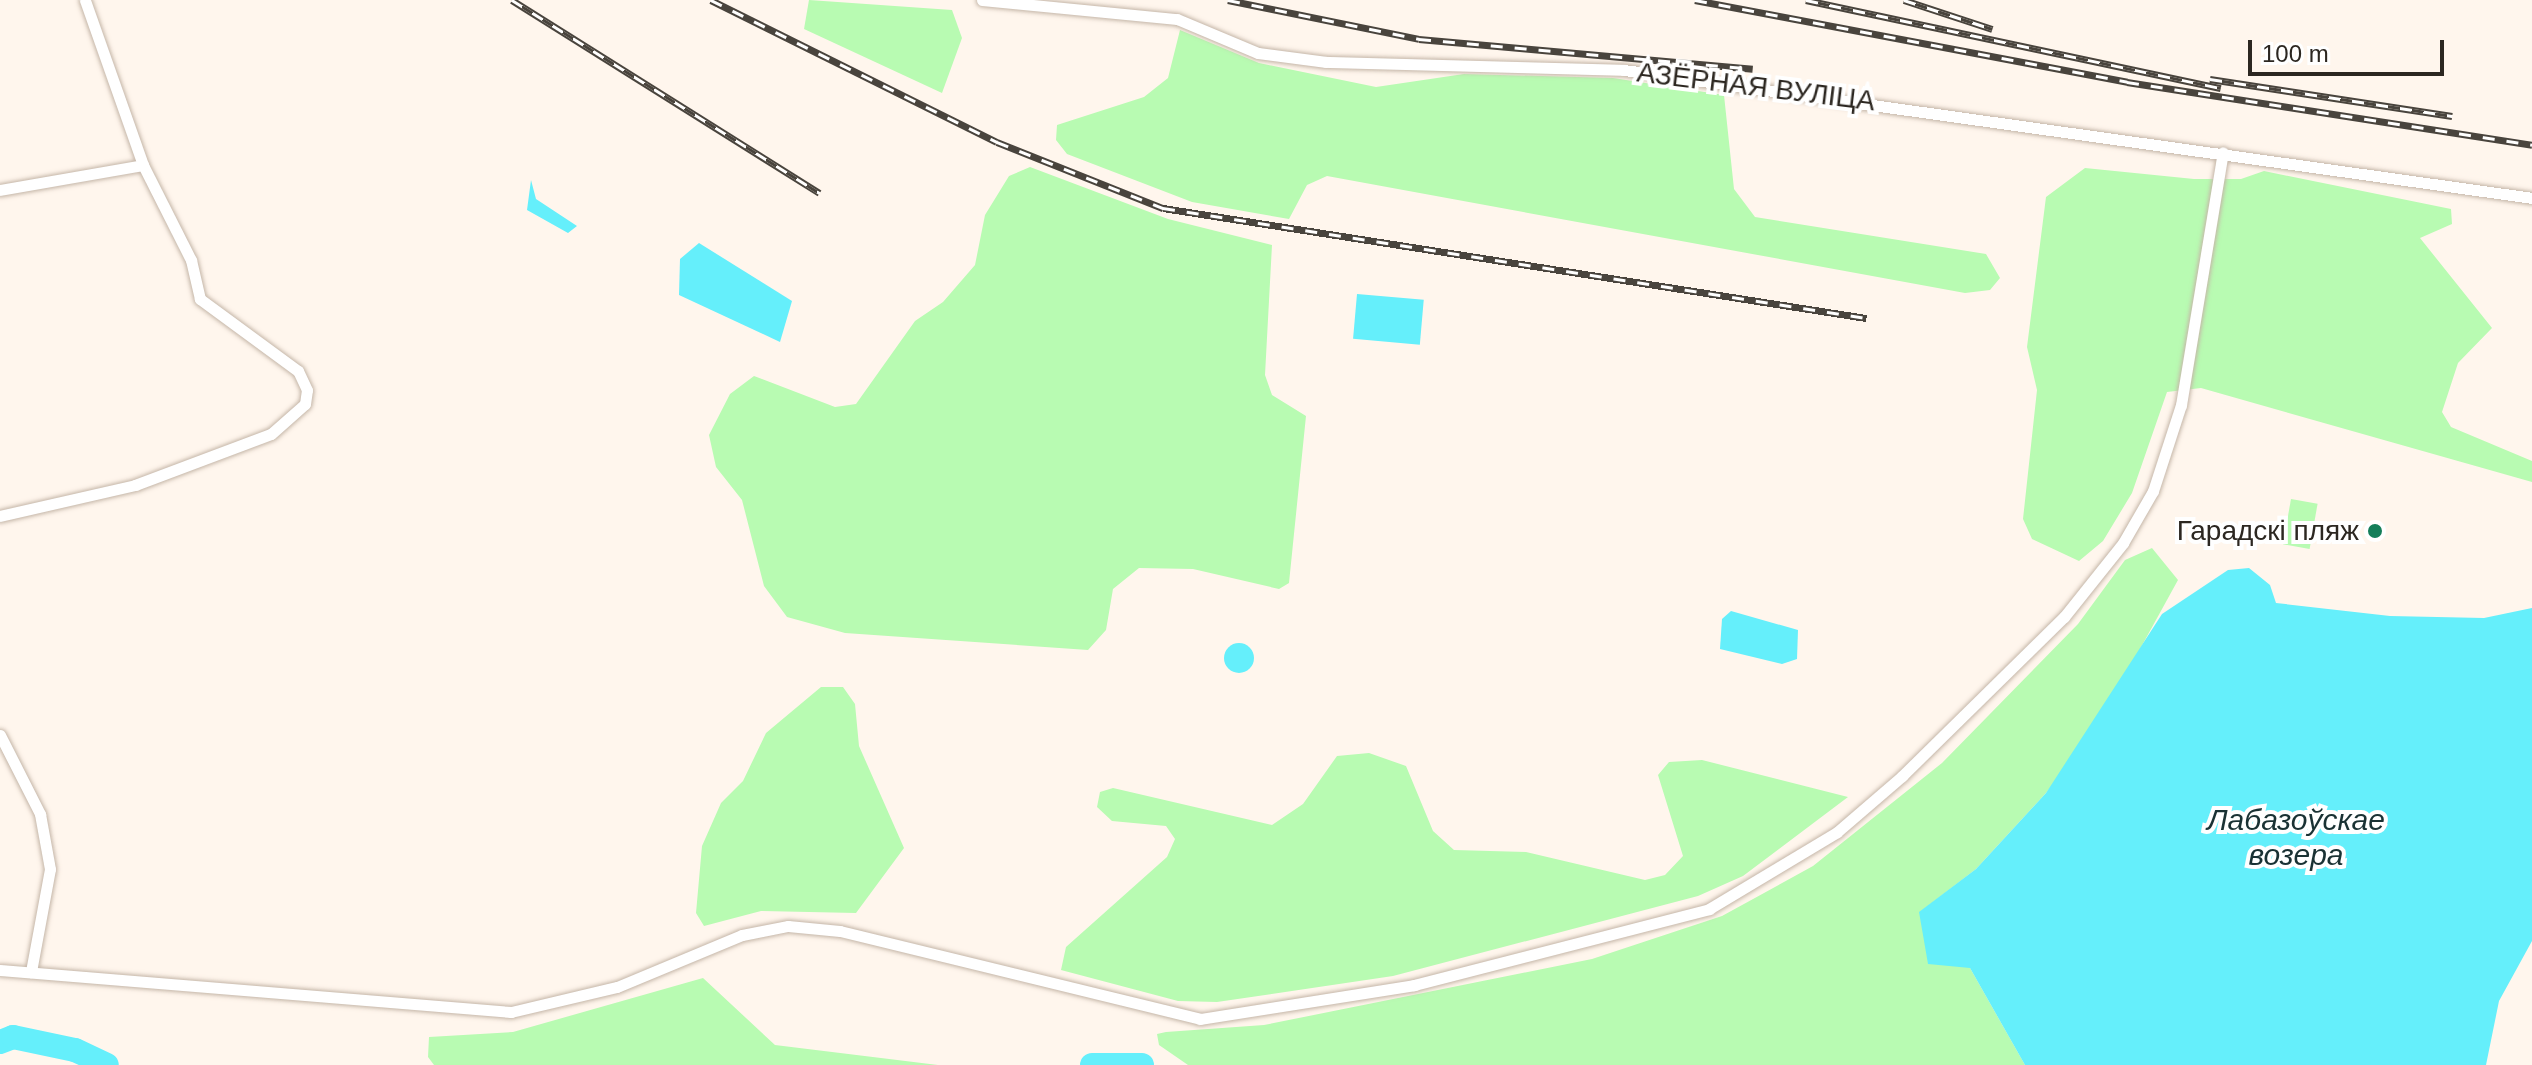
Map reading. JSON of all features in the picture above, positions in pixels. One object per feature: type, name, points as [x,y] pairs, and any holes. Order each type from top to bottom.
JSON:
[{"type":"street","points":[[0,516],[135,485],[218,455],[271,434],[305,404],[298,371],[200,299],[191,260],[143,165],[85,0]]},
{"type":"street","name":"АЗЁРНАЯ ВУЛІЦА","points":[[982,0],[1177,19],[1258,53],[1326,62],[1624,70],[2223,152],[2532,198]]},
{"type":"street","points":[[0,970],[511,1012],[617,987],[742,935],[788,926],[840,931],[1200,1019],[1414,985],[1709,909],[1837,832],[1902,776],[2021,663],[2123,543],[2153,491],[2181,405],[2223,152]]},
{"type":"street","points":[[0,190],[143,165]]},
{"type":"street","points":[[0,735],[40,814],[50,869],[31,972]]},
{"type":"green space","points":[[809,0],[952,10],[962,38],[942,93],[804,29]]},
{"type":"green space","points":[[1180,30],[1259,63],[1376,87],[1464,74],[1613,78],[1724,95],[1734,189],[1755,217],[1986,254],[2000,278],[1990,290],[1965,293],[1327,176],[1307,185],[1289,219],[1192,202],[1067,154],[1056,140],[1057,125],[1144,97],[1168,78]]},
{"type":"green space","points":[[1030,167],[1168,219],[1272,245],[1265,375],[1272,395],[1306,416],[1289,583],[1279,589],[1193,569],[1139,568],[1113,589],[1106,630],[1088,650],[845,633],[787,617],[764,586],[742,500],[716,467],[709,435],[730,394],[754,376],[835,407],[856,404],[915,321],[943,302],[975,265],[985,215],[1009,176]]},
{"type":"green space","points":[[2085,168],[2194,179],[2241,179],[2264,171],[2451,209],[2452,224],[2420,238],[2492,328],[2458,363],[2442,412],[2451,427],[2532,461],[2532,482],[2201,388],[2167,392],[2132,493],[2103,541],[2079,561],[2032,539],[2023,519],[2037,390],[2027,347],[2046,197]]},
{"type":"green space","points":[[2291,499],[2318,504],[2310,549],[2283,544]]},
{"type":"green space","points":[[2152,548],[2178,580],[2102,718],[2046,793],[1976,869],[1920,912],[1970,968],[2025,1065],[1188,1065],[1159,1045],[1157,1034],[1166,1032],[1264,1025],[1592,959],[1722,916],[1813,866],[1942,763],[2078,624],[2125,560]]},
{"type":"green space","points":[[821,687],[843,687],[855,704],[859,746],[904,848],[856,913],[761,911],[704,926],[696,913],[702,846],[721,803],[743,781],[766,733]]},
{"type":"green space","points":[[1369,753],[1406,766],[1433,831],[1454,850],[1526,852],[1645,880],[1665,875],[1683,856],[1658,775],[1669,762],[1702,760],[1848,797],[1743,876],[1698,896],[1393,976],[1217,1002],[1178,1001],[1061,970],[1066,947],[1167,857],[1175,839],[1166,826],[1112,821],[1097,807],[1100,792],[1113,788],[1272,825],[1303,804],[1337,756]]},
{"type":"green space","points":[[703,978],[775,1045],[938,1065],[434,1065],[428,1057],[429,1037],[513,1032]]},
{"type":"water","points":[[531,180],[536,199],[577,226],[568,233],[527,210]]},
{"type":"water","points":[[699,243],[792,301],[780,342],[679,295],[680,259]]},
{"type":"water","points":[[1357,294],[1424,300],[1420,345],[1353,339]]},
{"type":"water","name":"Лабазоўскае возера","points":[[2249,568],[2270,585],[2276,603],[2390,616],[2484,618],[2532,608],[2532,941],[2499,1001],[2486,1065],[2025,1065],[1970,968],[1928,964],[1919,912],[1976,869],[2046,793],[2162,614],[2228,570]]},
{"type":"water","points":[[1731,611],[1798,630],[1797,659],[1782,664],[1720,649],[1722,619]]},
{"type":"water","points":[[1239,643],[1245,644],[1253,652],[1253,664],[1245,672],[1239,673],[1233,672],[1225,664],[1224,658],[1225,652],[1233,644]]},
{"type":"waterway","points":[[0,1042],[13,1037],[75,1050],[107,1065]]},
{"type":"waterway","points":[[1092,1065],[1142,1065]]},
{"type":"railway","points":[[512,0],[820,193]]},
{"type":"railway","points":[[711,0],[997,142],[1163,208],[1866,318]]},
{"type":"railway","points":[[1228,0],[1419,39],[1753,69]]},
{"type":"railway","points":[[1695,0],[2127,82],[2532,145]]},
{"type":"railway","points":[[1806,0],[2221,88]]},
{"type":"railway","points":[[1904,0],[1992,29]]},
{"type":"railway","points":[[2210,79],[2452,116]]},
{"type":"place","name":"Гарадскі пляж","points":[[2375,531]]}]
